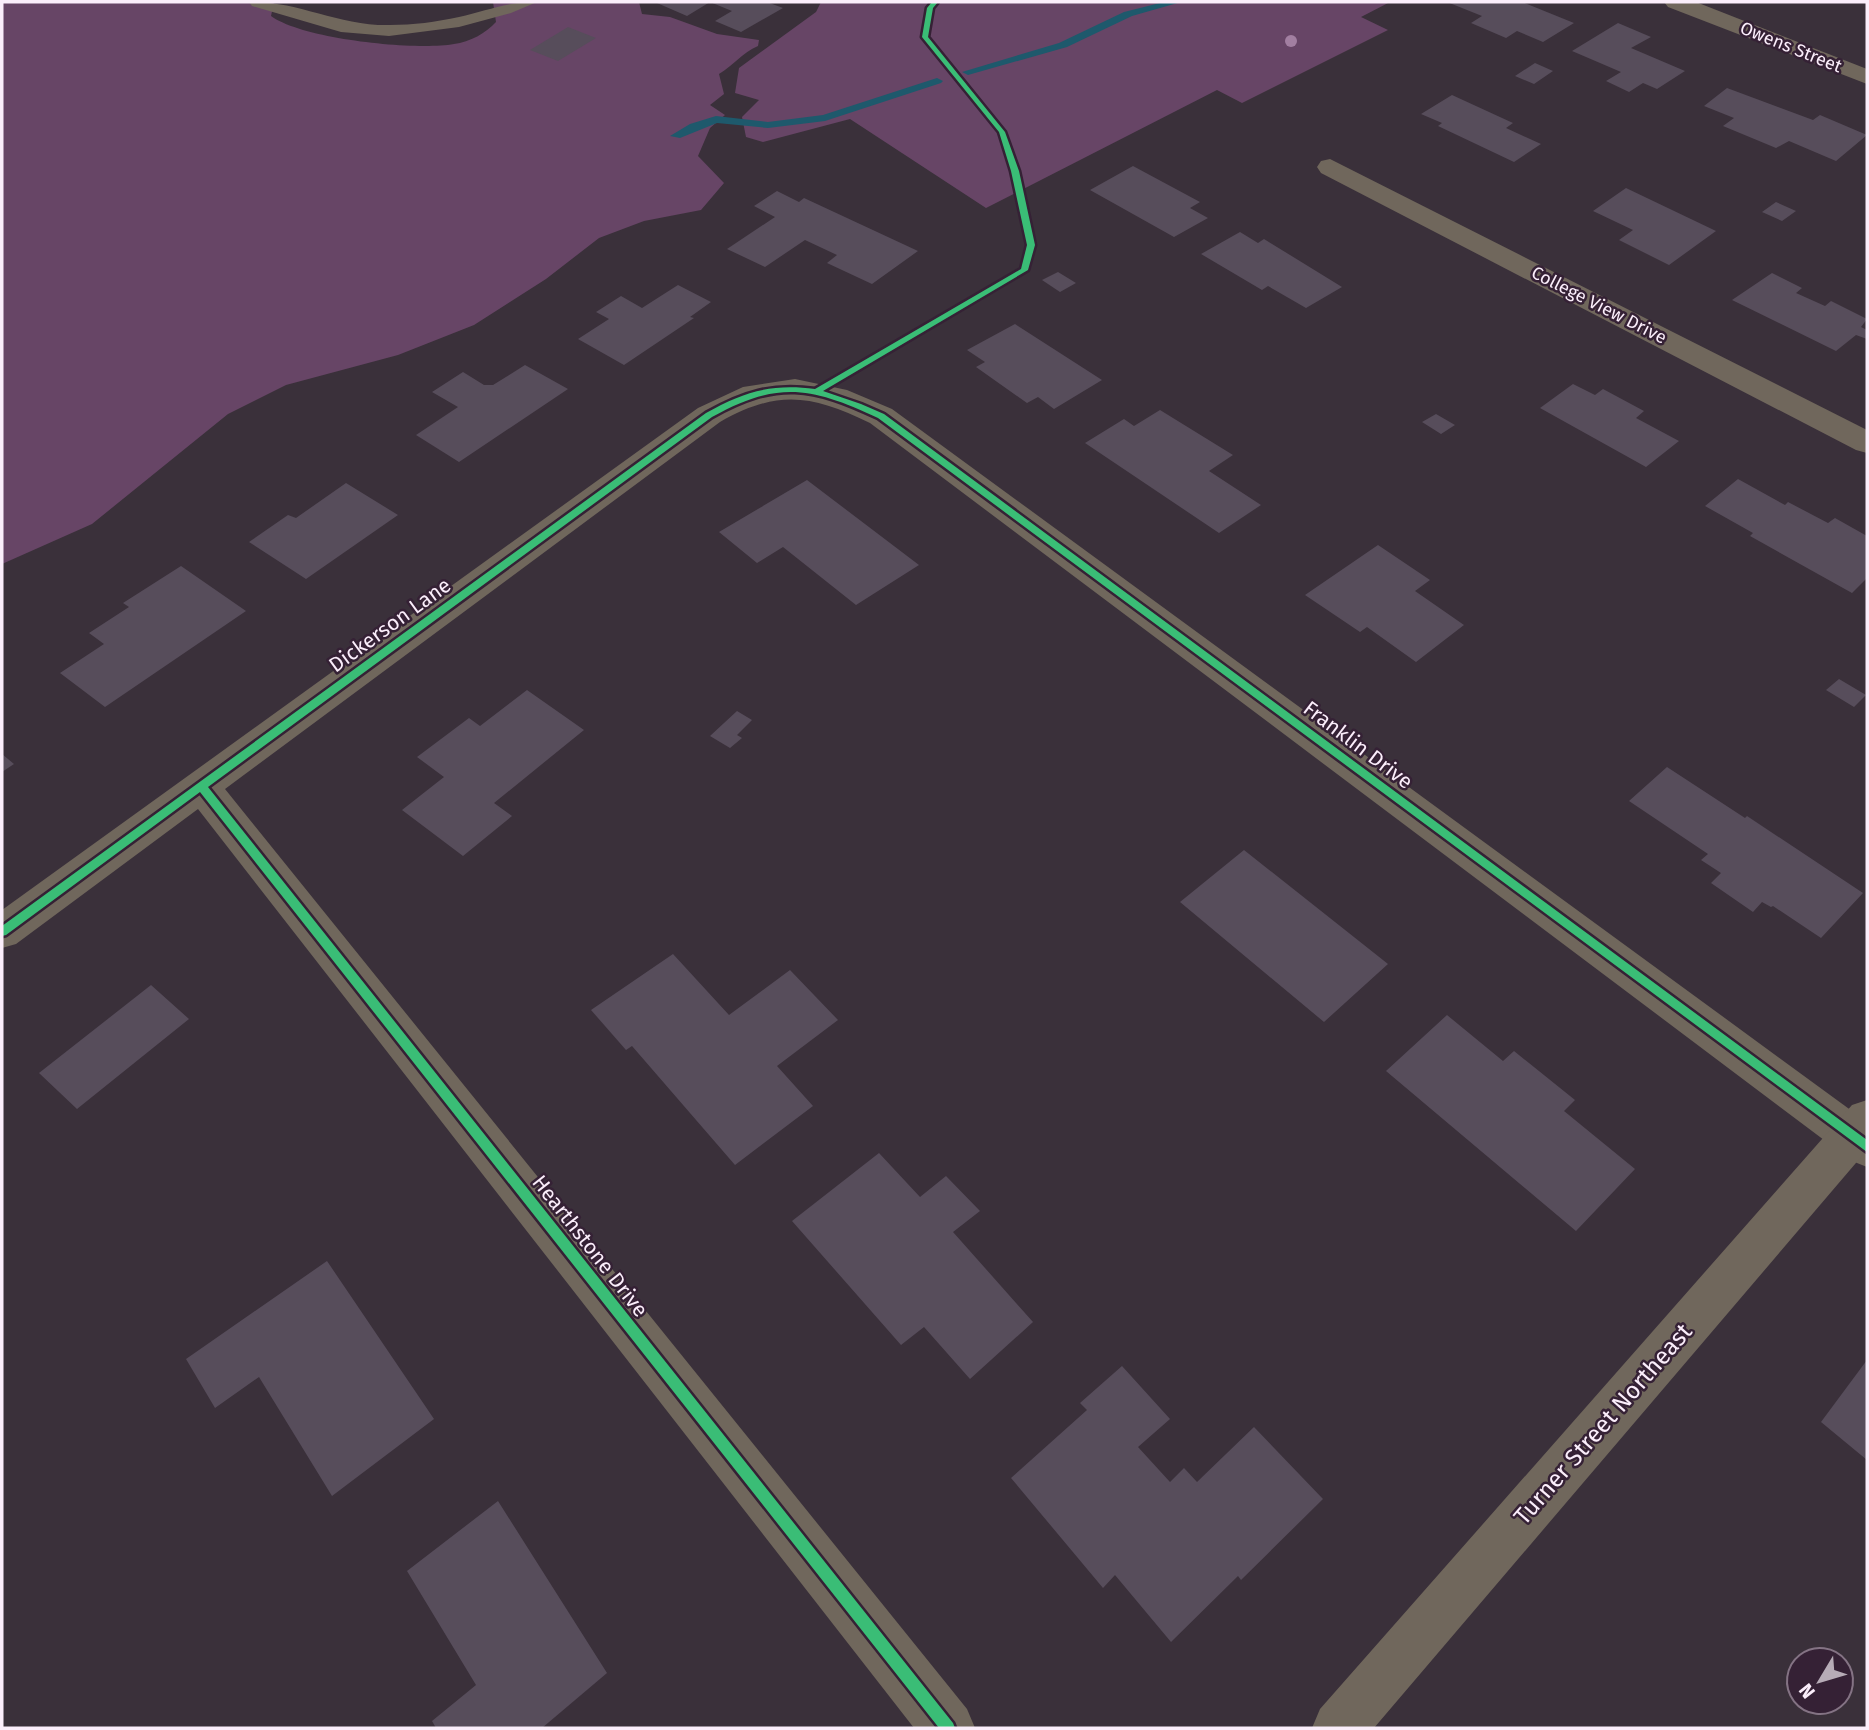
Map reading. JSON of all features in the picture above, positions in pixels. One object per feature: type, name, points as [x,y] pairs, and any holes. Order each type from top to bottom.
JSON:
[{"type":"street","name":"Owens Street","points":[[1676,2],[1867,77]]},
{"type":"street","name":"College View Drive","points":[[1330,167],[1867,443]]},
{"type":"street","name":"Dickerson Lane","points":[[2,932],[709,415],[750,395],[770,390],[818,390]]},
{"type":"street","name":"Franklin Drive","points":[[818,390],[881,416],[1862,1134]]},
{"type":"street","name":"Hearthstone Drive","points":[[202,787],[948,1728]]},
{"type":"street","name":"Turner Street Northeast","points":[[1339,1728],[1862,1134]]},
{"type":"lane","points":[[258,2],[341,27],[392,31],[465,22],[528,2]]},
{"type":"shaded area","points":[[2,2],[274,2],[271,16],[307,31],[360,41],[436,46],[466,41],[487,30],[496,22],[493,2],[639,2],[642,14],[670,17],[717,34],[759,40],[758,46],[719,74],[724,94],[710,105],[725,115],[710,128],[698,156],[724,183],[701,210],[644,221],[599,238],[546,279],[474,325],[398,355],[286,385],[228,414],[92,524],[2,564]]},
{"type":"shaded area","points":[[821,2],[1390,2],[1361,17],[1388,30],[1242,103],[1217,90],[986,208],[850,119],[763,142],[746,137],[742,117],[759,100],[735,93],[739,68],[816,12]]},
{"type":"building","points":[[710,2],[687,16],[657,3]]},
{"type":"building","points":[[710,2],[767,2],[783,8],[741,32],[715,21],[732,11]]},
{"type":"building","points":[[1447,2],[1522,2],[1574,23],[1543,42],[1517,31],[1506,38],[1471,23],[1482,16]]},
{"type":"building","points":[[1618,23],[1651,37],[1631,48],[1685,71],[1657,89],[1643,83],[1629,92],[1606,81],[1621,72],[1572,51]]},
{"type":"building","points":[[568,27],[596,38],[558,61],[530,50]]},
{"type":"building","points":[[1535,63],[1553,71],[1534,84],[1515,76]]},
{"type":"building","points":[[1727,88],[1813,120],[1820,115],[1867,135],[1836,161],[1789,141],[1776,148],[1723,126],[1734,118],[1704,106]]},
{"type":"building","points":[[1452,95],[1513,123],[1506,128],[1541,144],[1514,162],[1438,126],[1442,123],[1421,114]]},
{"type":"building","points":[[1133,166],[1200,202],[1190,208],[1208,218],[1174,237],[1090,190]]},
{"type":"building","points":[[1626,188],[1716,231],[1669,265],[1619,240],[1633,230],[1593,211]]},
{"type":"building","points":[[777,191],[799,202],[804,198],[918,251],[872,284],[827,263],[837,255],[805,240],[765,267],[727,249],[775,217],[754,206]]},
{"type":"building","points":[[1776,202],[1796,211],[1782,221],[1762,212]]},
{"type":"building","points":[[1240,232],[1258,243],[1264,239],[1342,287],[1306,308],[1268,286],[1262,290],[1201,254]]},
{"type":"building","points":[[1058,272],[1076,283],[1060,292],[1042,280]]},
{"type":"building","points":[[1772,273],[1802,288],[1796,293],[1825,306],[1831,301],[1867,319],[1861,327],[1867,330],[1867,339],[1856,335],[1836,351],[1732,300]]},
{"type":"building","points":[[678,285],[711,302],[690,317],[694,318],[624,365],[578,339],[609,319],[596,312],[621,296],[642,308]]},
{"type":"building","points":[[1015,324],[1102,380],[1054,409],[1038,397],[1027,403],[976,367],[985,362],[967,350]]},
{"type":"building","points":[[525,365],[568,389],[459,462],[416,435],[458,407],[432,392],[463,372],[484,385],[493,385]]},
{"type":"building","points":[[1573,384],[1595,395],[1603,389],[1644,411],[1636,418],[1679,441],[1646,467],[1540,408]]},
{"type":"building","points":[[1160,410],[1233,455],[1209,471],[1261,505],[1219,533],[1085,443],[1124,419],[1134,426]]},
{"type":"building","points":[[1436,414],[1455,425],[1441,434],[1422,422]]},
{"type":"building","points":[[1738,479],[1785,505],[1788,502],[1828,523],[1835,518],[1867,536],[1867,578],[1852,593],[1750,536],[1753,533],[1705,506]]},
{"type":"building","points":[[807,480],[919,565],[856,605],[783,547],[757,563],[719,532]]},
{"type":"building","points":[[346,483],[398,515],[306,579],[249,542],[288,515],[296,518]]},
{"type":"building","points":[[1378,545],[1430,580],[1415,591],[1464,625],[1416,662],[1367,627],[1360,632],[1305,595]]},
{"type":"building","points":[[181,566],[246,611],[105,707],[60,673],[104,644],[89,633],[129,607],[123,603]]},
{"type":"building","points":[[1839,679],[1866,695],[1854,707],[1826,690]]},
{"type":"building","points":[[527,690],[584,730],[494,803],[512,816],[463,856],[402,810],[444,777],[417,757],[469,718],[480,726]]},
{"type":"building","points":[[737,711],[752,720],[737,735],[742,738],[730,748],[710,736]]},
{"type":"building","points":[[2,754],[14,764],[2,772]]},
{"type":"building","points":[[1667,767],[1863,893],[1821,938],[1773,906],[1762,902],[1753,912],[1711,883],[1721,873],[1701,860],[1708,854],[1629,801]]},
{"type":"building","points":[[1244,850],[1388,964],[1324,1022],[1180,902]]},
{"type":"building","points":[[673,954],[729,1015],[790,970],[838,1020],[777,1066],[813,1106],[735,1165],[632,1046],[626,1050],[591,1010]]},
{"type":"building","points":[[151,985],[189,1019],[77,1109],[39,1073]]},
{"type":"building","points":[[1447,1015],[1503,1061],[1514,1051],[1575,1100],[1564,1111],[1635,1169],[1576,1231],[1386,1071]]},
{"type":"building","points":[[879,1153],[920,1197],[946,1176],[980,1211],[953,1232],[1033,1322],[970,1379],[924,1327],[901,1345],[792,1221]]},
{"type":"building","points":[[327,1261],[434,1419],[332,1496],[259,1377],[215,1408],[186,1359]]},
{"type":"building","points":[[1867,1360],[1867,1460],[1821,1422]]},
{"type":"building","points":[[1122,1366],[1170,1419],[1138,1447],[1170,1482],[1184,1468],[1197,1482],[1254,1427],[1323,1499],[1241,1580],[1238,1576],[1171,1642],[1115,1575],[1103,1588],[1011,1478],[1087,1410],[1080,1403]]},
{"type":"building","points":[[498,1501],[607,1673],[542,1728],[436,1728],[432,1721],[476,1685],[407,1571]]},
{"type":"waterway","points":[[968,72],[1063,45],[1128,14],[1176,2]]},
{"type":"waterway","points":[[676,136],[694,126],[716,119],[768,125],[825,118],[937,81]]},
{"type":"cycle path","points":[[818,390],[1024,270],[1031,245],[1015,171],[1002,132],[925,37],[930,8],[935,2]]},
{"type":"cycle path","points":[[2,932],[709,415],[753,394],[795,389],[837,397],[881,416],[1867,1147]]},
{"type":"cycle path","points":[[202,787],[948,1728]]}]
